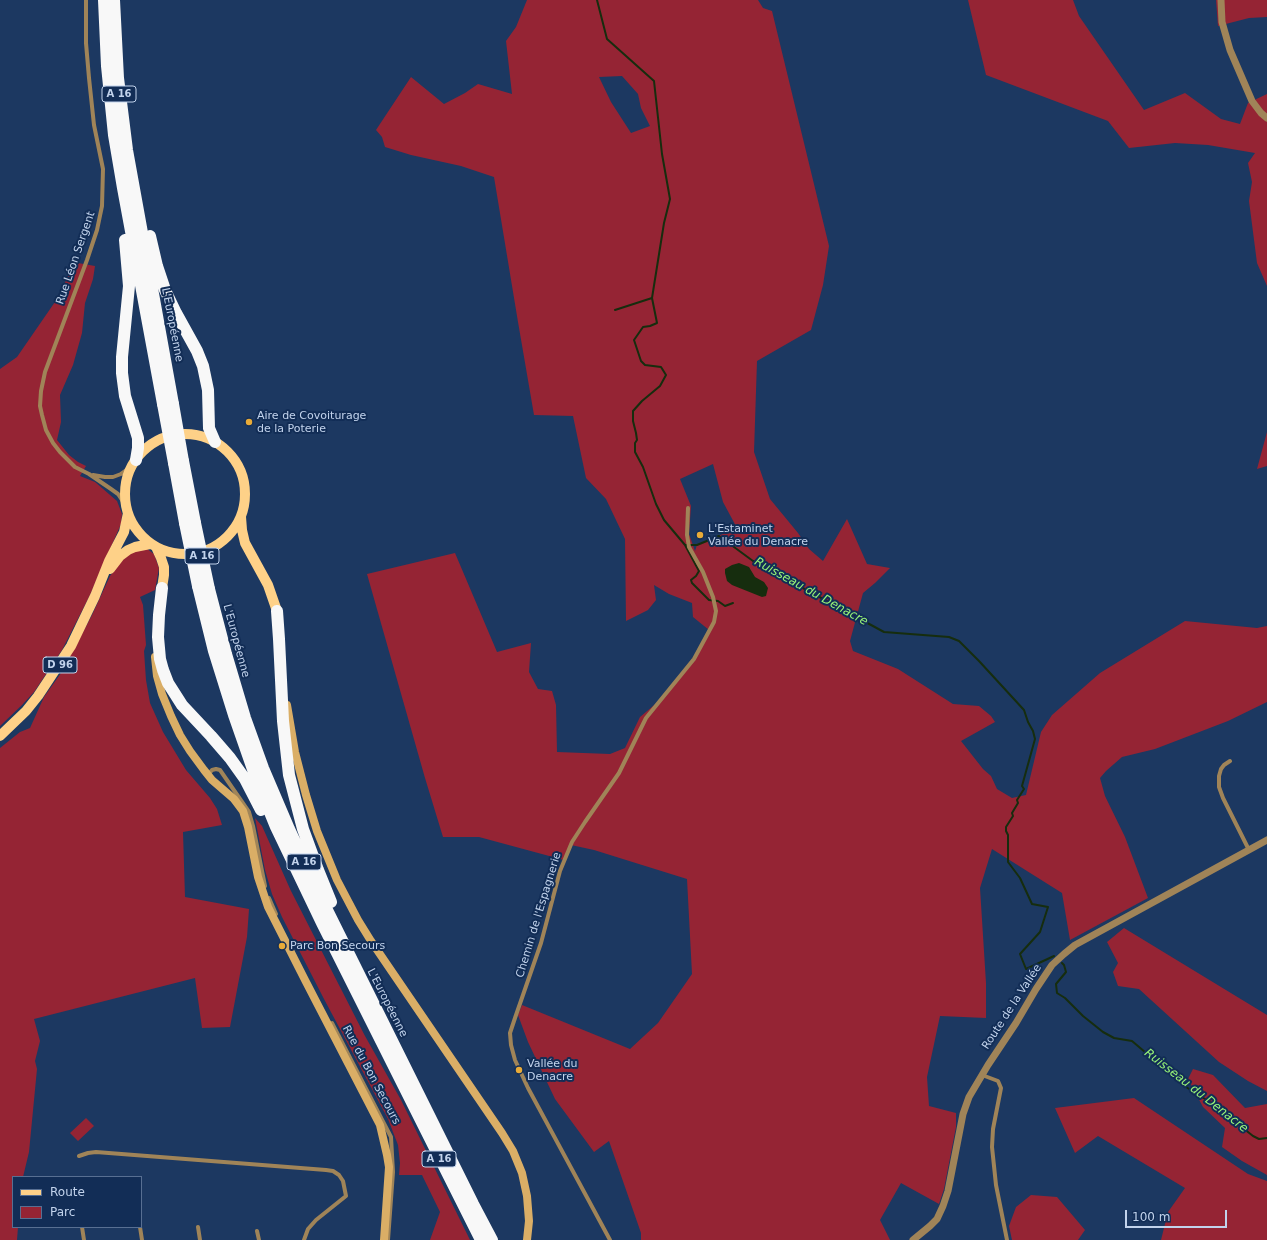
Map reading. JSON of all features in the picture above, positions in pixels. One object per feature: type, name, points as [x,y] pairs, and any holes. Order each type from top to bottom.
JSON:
[{"type":"highway","name":"L'Européenne","points":[[104,0],[106,58],[112,117],[121,176],[168,404],[190,523],[204,588],[214,651],[236,722],[256,778],[285,847],[351,983],[480,1240]]},
{"type":"highway","name":"L'Européenne","points":[[114,0],[115,42],[120,104],[168,404]]},
{"type":"highway","points":[[112,117],[115,168],[128,274],[128,301],[122,357],[122,379],[126,402],[138,438],[138,448],[133,464]]},
{"type":"highway","points":[[133,186],[142,201],[154,253],[165,290],[201,361],[208,390],[209,428],[215,442]]},
{"type":"highway","points":[[162,588],[159,608],[158,637],[161,665],[168,683],[182,705],[215,740],[234,763],[252,791],[275,837],[285,847]]},
{"type":"highway","name":"L'Européenne","points":[[204,588],[250,731],[288,829],[310,877],[492,1240]]},
{"type":"highway","points":[[277,611],[287,757],[291,782],[299,814],[320,877],[390,1038]]},
{"type":"main road","points":[[186,434],[215,442],[230,455],[236,463],[245,487],[244,505],[236,526],[229,536],[217,545],[206,551],[194,554],[167,552],[153,545],[142,537],[136,529],[127,510],[125,488],[127,477],[133,464],[143,451],[152,444],[163,438],[174,435],[186,434]]},
{"type":"main road","name":"D 96","points":[[0,736],[30,706],[54,673],[78,633],[125,528],[127,510]]},
{"type":"main road","points":[[241,516],[245,542],[268,585],[277,611],[283,644],[287,704],[294,746],[306,795],[322,844],[340,885],[364,931],[498,1126],[513,1151],[522,1173],[527,1196],[529,1221],[527,1240]]},
{"type":"main road","points":[[153,545],[161,558],[164,567],[162,588]]},
{"type":"main road","name":"D 96","points":[[102,582],[114,562],[124,553],[135,547],[153,545]]},
{"type":"main road","name":"Rue du Bon Secours","points":[[162,588],[158,599],[154,629],[154,653],[159,682],[166,705],[190,751],[208,775],[236,801],[243,811],[264,897],[376,1116],[382,1132],[388,1159],[389,1172],[384,1240]]},
{"type":"street","name":"Rue Léon Sergent","points":[[86,0],[89,78],[94,125],[103,169],[104,186],[102,206],[97,230],[87,260],[44,372],[40,401],[44,425],[53,443],[71,464],[89,474]]},
{"type":"street","points":[[1221,0],[1222,22],[1230,50],[1252,101],[1267,118]]},
{"type":"street","points":[[89,474],[113,477],[121,474],[133,464]]},
{"type":"street","points":[[89,474],[115,492],[120,497],[127,510]]},
{"type":"street","name":"Chemin de l'Espagnerie","points":[[610,1240],[528,1088],[515,1060],[511,1045],[510,1033],[540,947],[560,871],[572,842],[619,773],[646,718],[698,654],[714,622],[716,611],[713,597],[702,570],[688,543],[688,508]]},
{"type":"street","points":[[1230,761],[1220,769],[1219,787],[1249,850]]},
{"type":"street","name":"Rue du Bon Secours","points":[[208,775],[214,769],[220,770],[249,812],[263,877],[269,897],[305,975]]},
{"type":"street","name":"Route de la Vallée","points":[[913,1240],[930,1226],[936,1219],[943,1206],[948,1191],[962,1114],[969,1097],[1052,965],[1064,954],[1086,939],[1267,840]]},
{"type":"street","name":"Rue du Bon Secours","points":[[327,1018],[392,1139],[393,1176],[388,1240]]},
{"type":"street","points":[[982,1075],[998,1081],[1001,1088],[993,1129],[992,1147],[996,1185],[1007,1240]]},
{"type":"street","points":[[79,1156],[88,1153],[103,1153],[333,1171],[339,1175],[343,1181],[346,1196],[316,1220],[308,1230],[304,1240]]},
{"type":"street","points":[[198,1227],[200,1240]]},
{"type":"street","points":[[82,1228],[84,1240]]},
{"type":"street","points":[[140,1228],[142,1240]]},
{"type":"street","points":[[257,1231],[259,1240]]},
{"type":"green space","points":[[527,0],[758,0],[763,8],[772,11],[829,246],[823,285],[811,330],[757,361],[754,452],[770,499],[809,549],[823,561],[847,519],[867,564],[890,568],[863,593],[850,641],[853,651],[898,669],[953,704],[979,706],[991,716],[995,722],[961,741],[983,769],[991,776],[997,789],[1012,798],[1026,795],[1041,732],[1052,715],[1100,673],[1185,621],[1257,628],[1267,626],[1267,702],[1228,721],[1155,749],[1122,757],[1100,778],[1105,796],[1125,837],[1148,898],[1070,940],[1062,893],[992,849],[980,888],[986,983],[986,1018],[940,1016],[927,1077],[929,1106],[956,1113],[956,1127],[944,1189],[939,1204],[901,1183],[880,1220],[890,1240],[641,1240],[641,1233],[609,1141],[594,1152],[555,1099],[528,1042],[518,1015],[522,1005],[630,1049],[658,1023],[692,974],[687,879],[594,850],[571,845],[564,860],[479,837],[443,837],[367,574],[455,553],[497,652],[531,643],[529,672],[538,689],[552,691],[556,705],[557,752],[610,754],[625,748],[640,717],[665,696],[695,659],[709,630],[693,617],[692,603],[669,594],[654,585],[656,600],[648,610],[626,621],[625,539],[606,499],[586,478],[573,416],[534,415],[494,177],[461,166],[411,155],[385,147],[382,137],[376,130],[411,77],[444,104],[478,84],[512,94],[506,41],[516,27]],"holes":[[[622,76],[638,94],[641,108],[650,126],[631,133],[611,102],[599,77]],[[713,464],[723,502],[737,528],[697,545],[695,551],[689,534],[691,506],[680,479]]]},
{"type":"green space","points":[[968,0],[1073,0],[1079,16],[1144,110],[1185,93],[1221,119],[1240,124],[1248,103],[1267,94],[1267,286],[1257,263],[1249,201],[1252,182],[1248,163],[1255,153],[1208,145],[1175,143],[1129,148],[1108,121],[986,75]]},
{"type":"green space","points":[[1216,0],[1267,0],[1267,17],[1249,18],[1218,26]]},
{"type":"green space","points":[[78,263],[95,266],[93,279],[85,303],[82,333],[73,365],[60,395],[61,422],[57,440],[69,455],[86,466],[80,476],[95,482],[117,501],[122,514],[121,524],[90,595],[62,650],[34,692],[0,726],[0,369],[17,357],[57,299],[72,268]]},
{"type":"green space","points":[[1267,432],[1267,466],[1257,469]]},
{"type":"green space","points":[[146,548],[154,554],[159,568],[155,590],[140,597],[143,605],[146,645],[144,651],[146,680],[150,703],[163,732],[186,770],[210,798],[217,809],[222,825],[183,832],[185,897],[249,909],[247,937],[230,1027],[202,1028],[195,978],[34,1019],[40,1041],[35,1061],[37,1069],[29,1152],[23,1176],[12,1176],[12,1228],[18,1228],[17,1240],[0,1240],[0,748],[20,732],[30,728],[44,697],[61,673],[92,615],[110,576],[120,562],[132,552]]},
{"type":"green space","points":[[255,818],[262,826],[291,891],[365,1036],[401,1100],[470,1240],[430,1240],[440,1212],[422,1175],[399,1175],[400,1163],[398,1145],[388,1119],[324,999],[282,917],[272,894],[265,870]]},
{"type":"green space","points":[[1124,928],[1267,1015],[1267,1091],[1248,1081],[1219,1062],[1139,989],[1118,986],[1113,972],[1118,963],[1107,942]]},
{"type":"green space","points":[[1193,1069],[1213,1075],[1245,1108],[1267,1104],[1267,1175],[1242,1161],[1222,1147],[1225,1128],[1203,1107],[1188,1079]]},
{"type":"green space","points":[[1134,1098],[1248,1174],[1267,1181],[1267,1240],[1161,1240],[1168,1212],[1185,1188],[1098,1136],[1075,1153],[1055,1108]]},
{"type":"green space","points":[[86,1118],[94,1126],[78,1141],[70,1133]]},
{"type":"green space","points":[[1031,1195],[1057,1197],[1085,1230],[1078,1240],[1012,1240],[1009,1226],[1016,1207]]},
{"type":"shaded area","points":[[739,563],[749,567],[755,577],[764,582],[768,588],[766,596],[762,597],[732,585],[727,581],[725,569]]},
{"type":"waterway","name":"Ruisseau du Denacre","points":[[597,0],[607,39],[654,81],[662,154],[670,199],[664,223],[652,298],[657,323],[643,327],[634,340],[641,361],[645,365],[661,367],[666,375],[660,386],[642,401],[633,411],[633,421],[637,440],[635,443],[635,452],[643,467],[656,504],[664,520],[685,545],[697,545],[719,536],[753,561],[884,632],[949,637],[959,641],[1024,710],[1035,739],[1022,786],[1024,789],[1017,800],[1018,803],[1012,813],[1013,816],[1006,827],[1008,835],[1008,862],[1020,878],[1032,904],[1048,907],[1040,932],[1020,954],[1026,969],[1054,956]]},
{"type":"waterway","points":[[615,310],[652,298]]},
{"type":"waterway","points":[[685,545],[699,571],[691,580],[692,583],[709,600],[718,601],[725,606],[733,603]]},
{"type":"waterway","name":"Ruisseau du Denacre","points":[[1062,963],[1066,972],[1056,984],[1057,993],[1065,998],[1083,1016],[1103,1032],[1114,1038],[1132,1041],[1186,1087],[1213,1104],[1253,1136],[1259,1139],[1267,1138]]},
{"type":"place","name":"Aire de Covoiturage de la Poterie","points":[[249,422]]},
{"type":"place","name":"L'Estaminet Vallée du Denacre","points":[[700,535]]},
{"type":"place","name":"Parc Bon Secours","points":[[282,946]]},
{"type":"place","name":"Vallée du Denacre","points":[[519,1070]]}]
